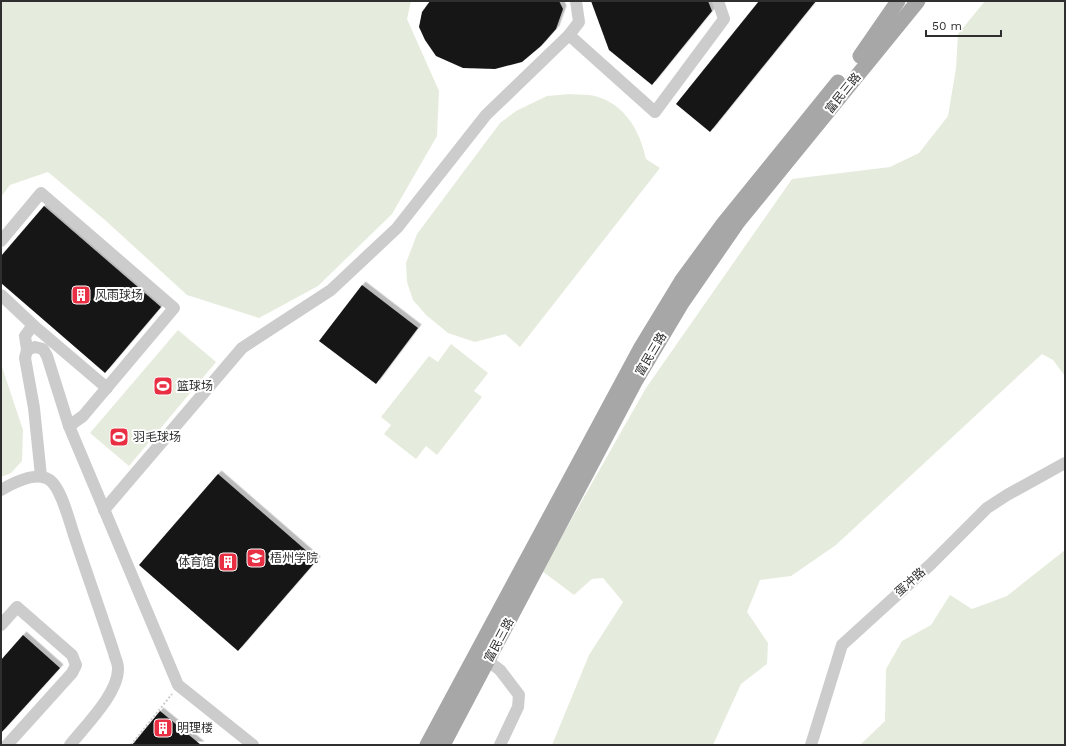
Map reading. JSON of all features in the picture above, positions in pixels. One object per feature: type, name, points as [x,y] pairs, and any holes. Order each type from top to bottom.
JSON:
[{"type":"main road","name":"富民三路","points":[[427,745],[640,348],[682,280],[734,209],[865,49],[898,1]]},
{"type":"main road","name":"富民三路","points":[[443,745],[635,382],[695,283],[738,222],[918,1]]},
{"type":"lane","points":[[104,510],[242,348],[330,290],[397,228],[486,115],[569,35],[579,22],[576,1]]},
{"type":"lane","points":[[569,35],[655,112],[724,19],[718,1]]},
{"type":"lane","points":[[1,241],[40,192],[174,308],[83,416],[69,426]]},
{"type":"lane","points":[[1,294],[34,325],[107,388]]},
{"type":"lane","points":[[34,325],[25,336],[27,350],[25,358],[35,415],[41,476]]},
{"type":"lane","points":[[27,350],[35,347],[43,350],[47,356],[69,426],[178,685],[253,745]]},
{"type":"lane","name":"蛋冲路","points":[[811,745],[842,645],[931,564],[987,508],[1007,495],[1065,463]]},
{"type":"lane","points":[[1,490],[9,485],[41,476],[51,481],[58,491],[118,668],[116,682],[109,695],[70,745]]},
{"type":"lane","points":[[1,625],[17,607],[72,655],[76,664],[72,673],[7,745]]},
{"type":"lane","points":[[488,661],[500,670],[519,694],[518,707],[500,745]]},
{"type":"path","points":[[131,745],[160,711],[178,685]]},
{"type":"green space","points":[[1,1],[411,1],[407,19],[439,91],[437,136],[392,214],[318,286],[259,318],[187,295],[106,221],[48,172],[10,185],[1,197]]},
{"type":"green space","points":[[985,1],[1065,1],[1065,376],[1053,360],[1042,354],[836,545],[791,576],[760,580],[747,612],[768,643],[767,664],[741,684],[713,745],[552,745],[589,655],[623,602],[603,578],[592,579],[574,595],[542,571],[646,388],[792,179],[890,167],[919,153],[948,116],[956,68],[958,34]]},
{"type":"green space","points":[[570,94],[595,96],[615,105],[630,120],[640,138],[646,159],[660,168],[520,347],[505,334],[475,342],[448,333],[426,315],[413,300],[407,282],[406,263],[417,234],[500,123],[516,111],[547,96]]},
{"type":"green space","name":"篮球场","points":[[178,330],[216,362],[129,466],[90,433]]},
{"type":"green space","points":[[451,344],[488,373],[474,391],[482,397],[437,455],[426,446],[416,459],[384,434],[391,425],[381,417],[429,356],[438,362]]},
{"type":"green space","points":[[1,364],[23,430],[22,461],[11,473],[1,477]]},
{"type":"green space","points":[[1065,550],[1065,745],[860,745],[885,721],[886,669],[902,641],[931,625],[950,595],[972,609],[1007,596]]},
{"type":"building","points":[[430,1],[559,1],[563,9],[556,29],[541,46],[522,62],[495,69],[463,68],[436,56],[425,40],[419,27],[422,12]]},
{"type":"building","points":[[591,1],[708,1],[712,11],[652,85],[609,50]]},
{"type":"building","points":[[759,1],[816,1],[710,132],[676,104]]},
{"type":"building","name":"风雨球场","points":[[44,206],[161,307],[105,373],[1,283],[1,256]]},
{"type":"building","points":[[362,285],[418,328],[376,384],[319,341]]},
{"type":"building","name":"体育馆","points":[[218,474],[317,560],[238,651],[139,565]]},
{"type":"building","points":[[23,635],[60,668],[1,733],[1,660]]},
{"type":"building","name":"明理楼","points":[[160,711],[201,745],[132,745]]},
{"type":"place","name":"风雨球场","points":[[81,295]]},
{"type":"place","name":"篮球场","points":[[163,386]]},
{"type":"place","name":"羽毛球场","points":[[119,437]]},
{"type":"place","name":"梧州学院","points":[[256,558]]},
{"type":"place","name":"体育馆","points":[[228,562]]},
{"type":"place","name":"明理楼","points":[[163,728]]}]
